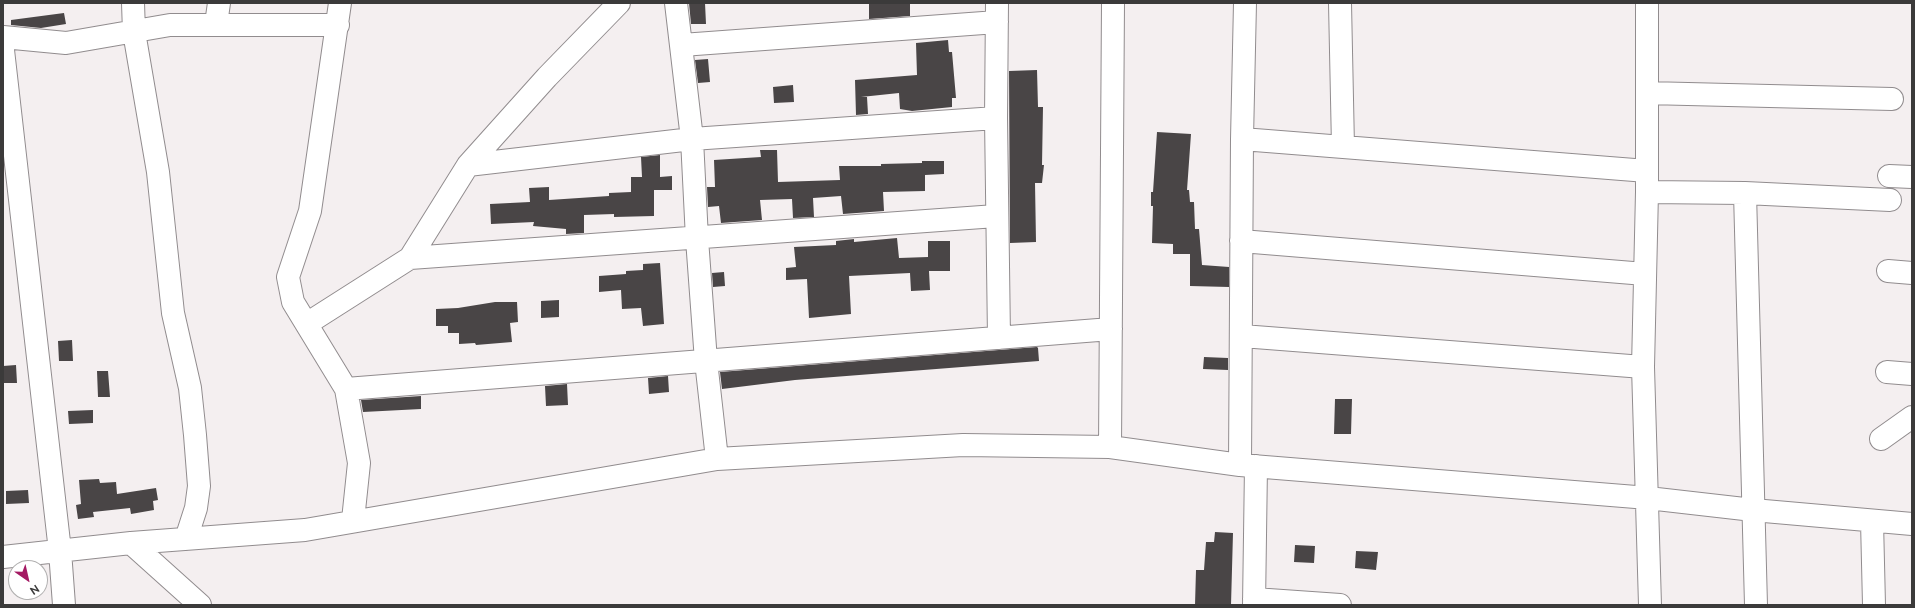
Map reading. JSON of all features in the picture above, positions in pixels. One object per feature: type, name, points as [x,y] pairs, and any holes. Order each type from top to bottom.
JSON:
[{"type":"street","points":[[133,3],[134,32],[158,172],[173,312],[190,388],[195,434],[198,486],[196,508],[186,539]]},
{"type":"street","points":[[216,24],[219,3]]},
{"type":"street","points":[[340,3],[310,211],[288,277],[293,302],[308,323],[346,389],[359,463],[353,520]]},
{"type":"street","points":[[308,323],[410,258],[468,165],[547,77],[619,3]]},
{"type":"street","points":[[676,3],[692,139],[697,239],[706,361],[717,459]]},
{"type":"street","points":[[1110,447],[1113,3]]},
{"type":"street","points":[[1245,3],[1241,241],[1242,336],[1254,602],[1340,605]]},
{"type":"street","points":[[1340,3],[1343,146]]},
{"type":"street","points":[[1647,3],[1647,181],[1643,367],[1650,605]]},
{"type":"street","points":[[682,45],[997,12],[996,216],[999,338]]},
{"type":"street","points":[[3,37],[66,43],[170,25],[338,25]]},
{"type":"street","points":[[3,50],[10,167],[60,551],[64,605]]},
{"type":"street","points":[[1647,93],[1892,100]]},
{"type":"street","points":[[468,165],[692,139],[996,118]]},
{"type":"street","points":[[1242,139],[1343,146],[1746,193],[1890,200]]},
{"type":"street","points":[[1889,176],[1912,177]]},
{"type":"street","points":[[1746,193],[1756,605]]},
{"type":"street","points":[[410,258],[697,239],[996,216]]},
{"type":"street","points":[[1241,241],[1644,274]]},
{"type":"street","points":[[1888,271],[1912,273]]},
{"type":"street","points":[[346,389],[1110,329]]},
{"type":"street","points":[[1242,336],[1643,367]]},
{"type":"street","points":[[1887,372],[1912,374]]},
{"type":"street","points":[[1881,439],[1912,417]]},
{"type":"street","points":[[3,557],[186,539],[305,530],[353,520],[717,459],[963,444],[1110,447],[1248,466],[1648,498],[1753,510],[1912,524]]},
{"type":"street","points":[[1872,521],[1874,605]]},
{"type":"street","points":[[131,544],[200,605]]},
{"type":"building","points":[[689,3],[705,3],[706,24],[691,24]]},
{"type":"building","points":[[869,3],[910,3],[910,16],[869,19]]},
{"type":"building","points":[[64,13],[66,24],[41,28],[11,25],[11,20]]},
{"type":"building","points":[[948,40],[949,52],[952,52],[956,98],[952,98],[952,107],[912,111],[900,109],[899,93],[861,97],[867,97],[868,114],[856,115],[855,80],[917,75],[916,43]]},
{"type":"building","points":[[708,59],[710,82],[698,83],[695,60]]},
{"type":"building","points":[[1037,70],[1038,107],[1043,107],[1042,165],[1044,165],[1042,183],[1035,183],[1036,242],[1010,243],[1009,71]]},
{"type":"building","points":[[793,85],[794,102],[774,103],[773,87]]},
{"type":"building","points":[[1157,132],[1191,134],[1187,190],[1189,190],[1190,202],[1194,202],[1195,229],[1199,229],[1202,265],[1229,267],[1229,287],[1190,286],[1190,254],[1173,254],[1173,244],[1152,243],[1153,206],[1151,206],[1151,192],[1153,192]]},
{"type":"building","points":[[760,150],[777,150],[778,182],[840,180],[839,166],[881,166],[881,164],[922,163],[922,161],[944,161],[944,174],[925,175],[925,191],[883,192],[884,211],[843,214],[841,196],[813,198],[814,217],[793,218],[792,199],[760,200],[762,220],[721,223],[719,206],[708,207],[707,187],[715,187],[714,160],[761,157]]},
{"type":"building","points":[[660,155],[660,177],[672,176],[672,190],[654,190],[654,216],[614,217],[614,214],[584,215],[584,233],[566,234],[566,229],[533,226],[534,222],[491,224],[490,204],[530,202],[529,188],[549,187],[549,200],[609,196],[609,193],[631,192],[631,177],[642,177],[641,157]]},
{"type":"building","points":[[897,238],[899,258],[928,257],[928,241],[950,241],[950,271],[929,271],[930,290],[911,291],[910,273],[849,276],[851,314],[809,318],[807,279],[786,280],[786,268],[796,267],[794,247],[836,245],[836,241],[854,239],[854,242]]},
{"type":"building","points":[[660,263],[664,324],[643,326],[641,308],[622,309],[621,290],[599,292],[599,276],[626,274],[626,271],[643,270],[643,264]]},
{"type":"building","points":[[724,272],[725,286],[713,287],[712,273]]},
{"type":"building","points":[[559,300],[559,317],[541,318],[541,301]]},
{"type":"building","points":[[495,302],[517,302],[518,322],[510,323],[512,342],[476,345],[475,343],[459,344],[459,333],[448,333],[448,326],[436,326],[436,309],[458,308]]},
{"type":"building","points":[[72,340],[73,361],[59,361],[58,341]]},
{"type":"building","points":[[1037,347],[1039,361],[795,380],[722,389],[720,372]]},
{"type":"building","points":[[1204,357],[1228,358],[1228,370],[1203,369]]},
{"type":"building","points":[[16,365],[17,383],[3,383],[3,366]]},
{"type":"building","points":[[97,371],[108,371],[110,397],[98,397]]},
{"type":"building","points":[[668,376],[669,392],[649,394],[648,378]]},
{"type":"building","points":[[567,384],[568,405],[546,406],[545,386]]},
{"type":"building","points":[[421,396],[421,409],[363,412],[361,400]]},
{"type":"building","points":[[1335,399],[1352,399],[1351,434],[1334,434]]},
{"type":"building","points":[[93,410],[93,423],[69,424],[68,411]]},
{"type":"building","points":[[99,479],[100,483],[116,482],[117,494],[156,488],[158,500],[153,501],[154,510],[131,514],[130,508],[93,512],[94,517],[78,519],[76,505],[81,504],[79,480]]},
{"type":"building","points":[[28,490],[29,503],[6,504],[6,491]]},
{"type":"building","points":[[1215,532],[1233,533],[1231,605],[1195,605],[1196,570],[1204,570],[1206,542],[1214,542]]},
{"type":"building","points":[[1295,545],[1315,546],[1314,563],[1294,562]]},
{"type":"building","points":[[1356,551],[1378,552],[1376,570],[1355,568]]}]
